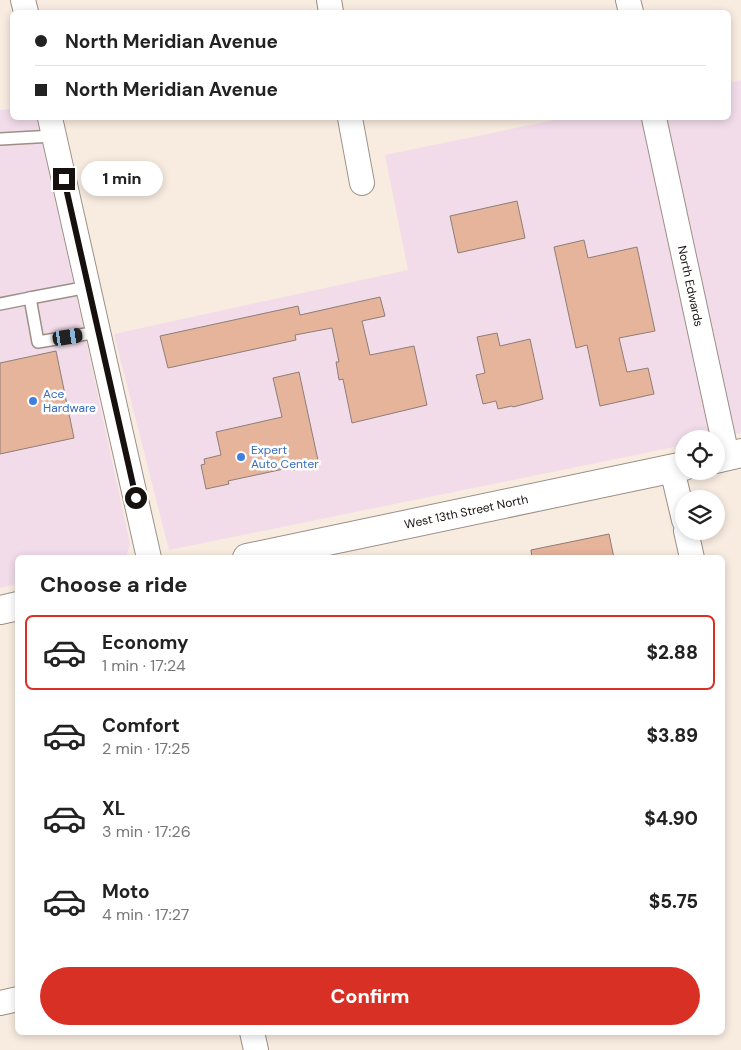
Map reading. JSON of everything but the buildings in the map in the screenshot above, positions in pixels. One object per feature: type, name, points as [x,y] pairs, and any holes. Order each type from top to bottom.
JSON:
[{"type":"street","points":[[350,120],[362,183]]},
{"type":"street","name":"North Edwards","points":[[654,120],[728,456]]},
{"type":"street","points":[[52,127],[148,555]]},
{"type":"street","name":"West 13th Street North","points":[[261,555],[675,468]]},
{"type":"street","points":[[688,540],[691,555]]},
{"type":"street","points":[[0,610],[15,607]]},
{"type":"street","points":[[0,1003],[15,1000]]},
{"type":"street","points":[[253,1035],[256,1050]]},
{"type":"lane","points":[[0,140],[52,127]]},
{"type":"lane","points":[[0,304],[88,287]]},
{"type":"lane","points":[[30,298],[38,342],[98,332]]},
{"type":"shaded area","points":[[741,80],[741,433],[725,436],[725,430],[675,430],[675,447],[169,550],[114,334],[408,270],[385,155],[554,120],[731,120],[731,82]]},
{"type":"shaded area","points":[[10,109],[10,120],[38,120],[130,544],[127,555],[15,555],[15,584],[0,588],[0,110]]},
{"type":"place","name":"Ace Hardware","points":[[33,401]]},
{"type":"place","name":"Expert Auto Center","points":[[241,457]]},
{"type":"route","points":[[64,179],[136,498]]}]
